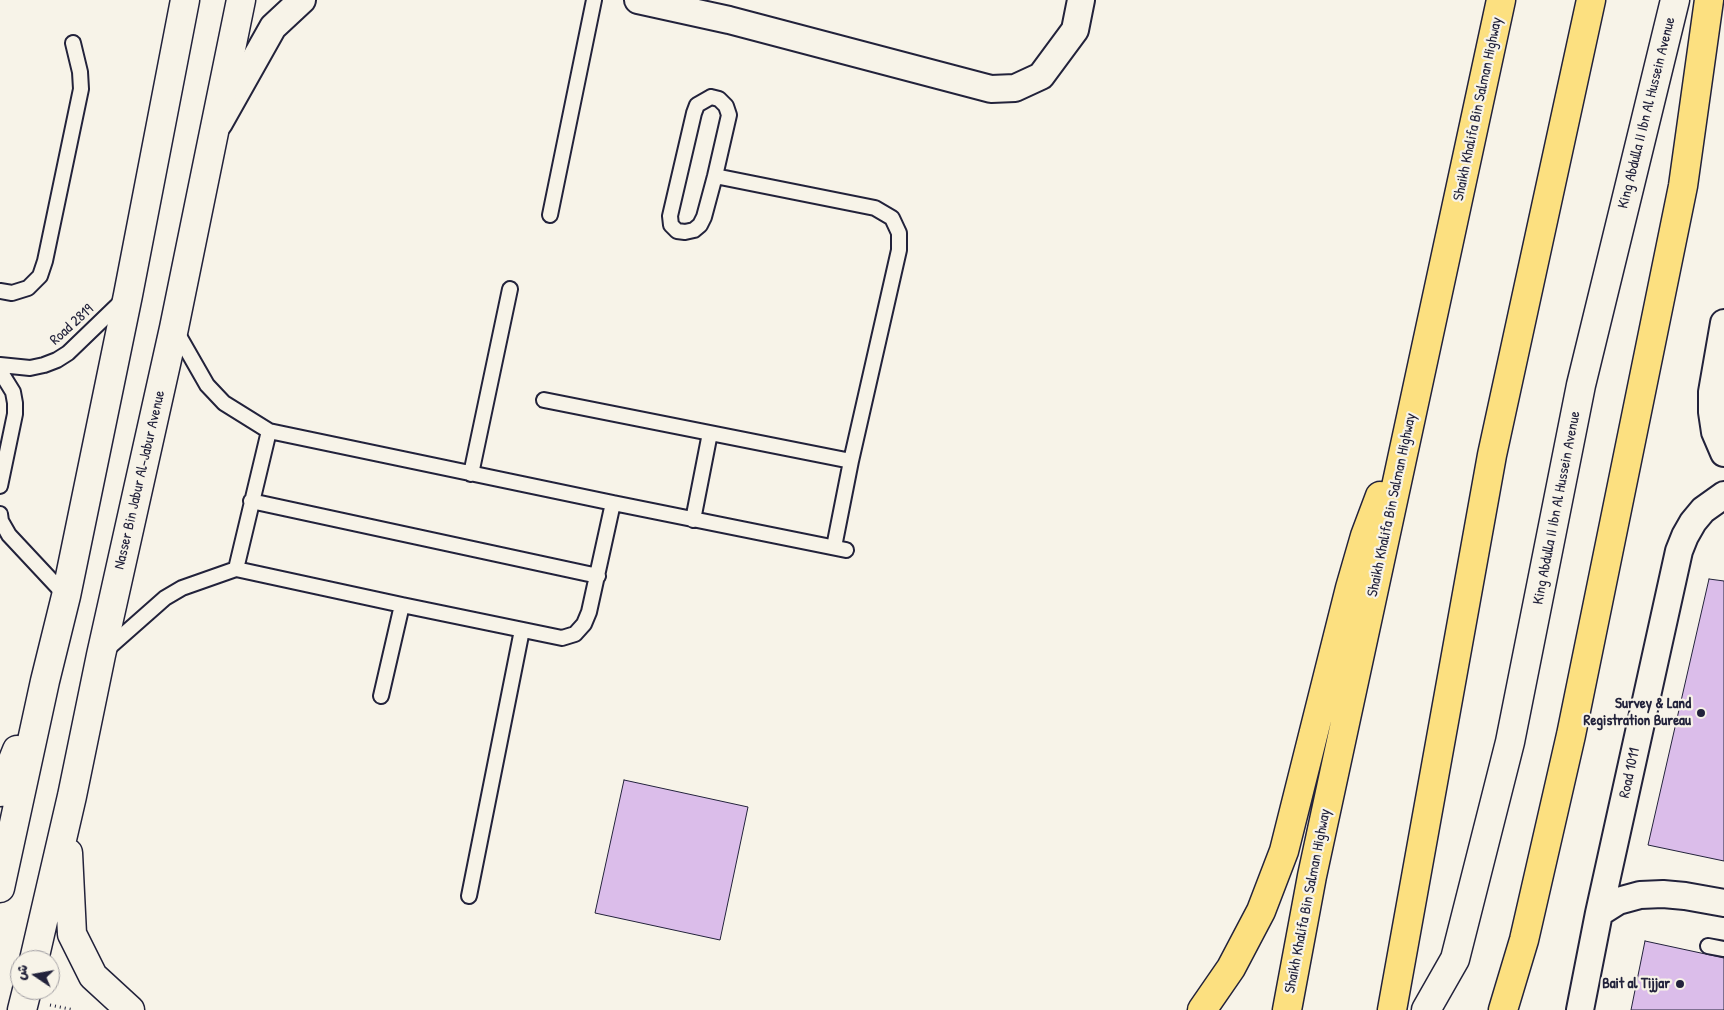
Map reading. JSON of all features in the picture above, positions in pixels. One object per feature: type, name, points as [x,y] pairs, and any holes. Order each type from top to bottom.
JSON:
[{"type":"highway","name":"Shaikh Khalifa Bin Salman Highway","points":[[1287,1010],[1312,876],[1501,0]]},
{"type":"highway","points":[[1392,1010],[1492,456],[1591,0]]},
{"type":"highway","points":[[1503,1010],[1524,940],[1571,735],[1683,186],[1709,0]]},
{"type":"highway","points":[[1202,1010],[1231,968],[1261,911],[1284,851],[1362,545],[1384,485],[1408,436]]},
{"type":"main road","name":"Nasser Bin Jabur Al-Jabur Avenue","points":[[36,950],[72,796],[101,655],[174,328],[213,132],[242,0]]},
{"type":"main road","name":"King Abdulla II Ibn Al Hussein Avenue","points":[[1426,1010],[1455,960],[1510,742],[1581,385],[1675,0]]},
{"type":"main road","points":[[0,888],[66,596],[128,295],[179,7]]},
{"type":"main road","points":[[0,792],[46,681]]},
{"type":"main road","points":[[72,796],[68,860],[72,934],[93,976],[130,1010]]},
{"type":"street","points":[[213,132],[273,27],[302,0]]},
{"type":"street","points":[[638,0],[730,10],[991,89],[1015,88],[1041,76],[1075,30],[1081,0]]},
{"type":"street","points":[[1724,323],[1712,392],[1712,412],[1715,432],[1724,453]]},
{"type":"street","name":"Road 1011","points":[[1580,1010],[1599,913],[1679,551],[1693,522],[1704,510],[1724,494]]},
{"type":"street","points":[[1599,913],[1618,901],[1662,894],[1724,903]]},
{"type":"lane","points":[[550,215],[594,0]]},
{"type":"lane","points":[[0,291],[12,293],[28,288],[40,276],[45,261],[81,89],[80,72],[73,43]]},
{"type":"lane","points":[[711,97],[719,99],[726,106],[729,115],[715,176],[700,225],[694,230],[677,231],[671,225],[670,216],[694,113],[697,105],[711,97]]},
{"type":"lane","points":[[174,328],[207,385],[224,403],[269,431],[840,549],[851,461],[899,250],[899,233],[892,218],[875,208],[715,176]]},
{"type":"lane","points":[[471,474],[510,289]]},
{"type":"lane","name":"Road 2819","points":[[0,365],[30,368],[57,360],[68,353],[128,295]]},
{"type":"lane","points":[[0,371],[13,392],[16,403],[0,486]]},
{"type":"lane","points":[[544,400],[851,461]]},
{"type":"lane","points":[[236,569],[269,431]]},
{"type":"lane","points":[[693,520],[710,432]]},
{"type":"lane","points":[[251,501],[598,576]]},
{"type":"lane","points":[[101,655],[165,598],[182,588],[236,569],[562,638],[575,634],[584,624],[590,612],[612,503]]},
{"type":"lane","points":[[0,514],[1,521],[9,535],[66,596]]},
{"type":"lane","points":[[381,696],[402,605]]},
{"type":"lane","points":[[469,896],[522,630]]},
{"type":"lane","points":[[1708,946],[1724,949]]},
{"type":"building","name":"Survey & Land Registration Bureau","points":[[1709,579],[1724,581],[1724,861],[1648,845]]},
{"type":"building","points":[[624,780],[748,807],[720,940],[595,913]]},
{"type":"building","name":"Bait al Tijjar","points":[[1645,941],[1724,958],[1724,1010],[1631,1010]]},
{"type":"place","name":"Survey & Land Registration Bureau","points":[[1701,713]]},
{"type":"place","name":"Bait al Tijjar","points":[[1680,984]]}]
